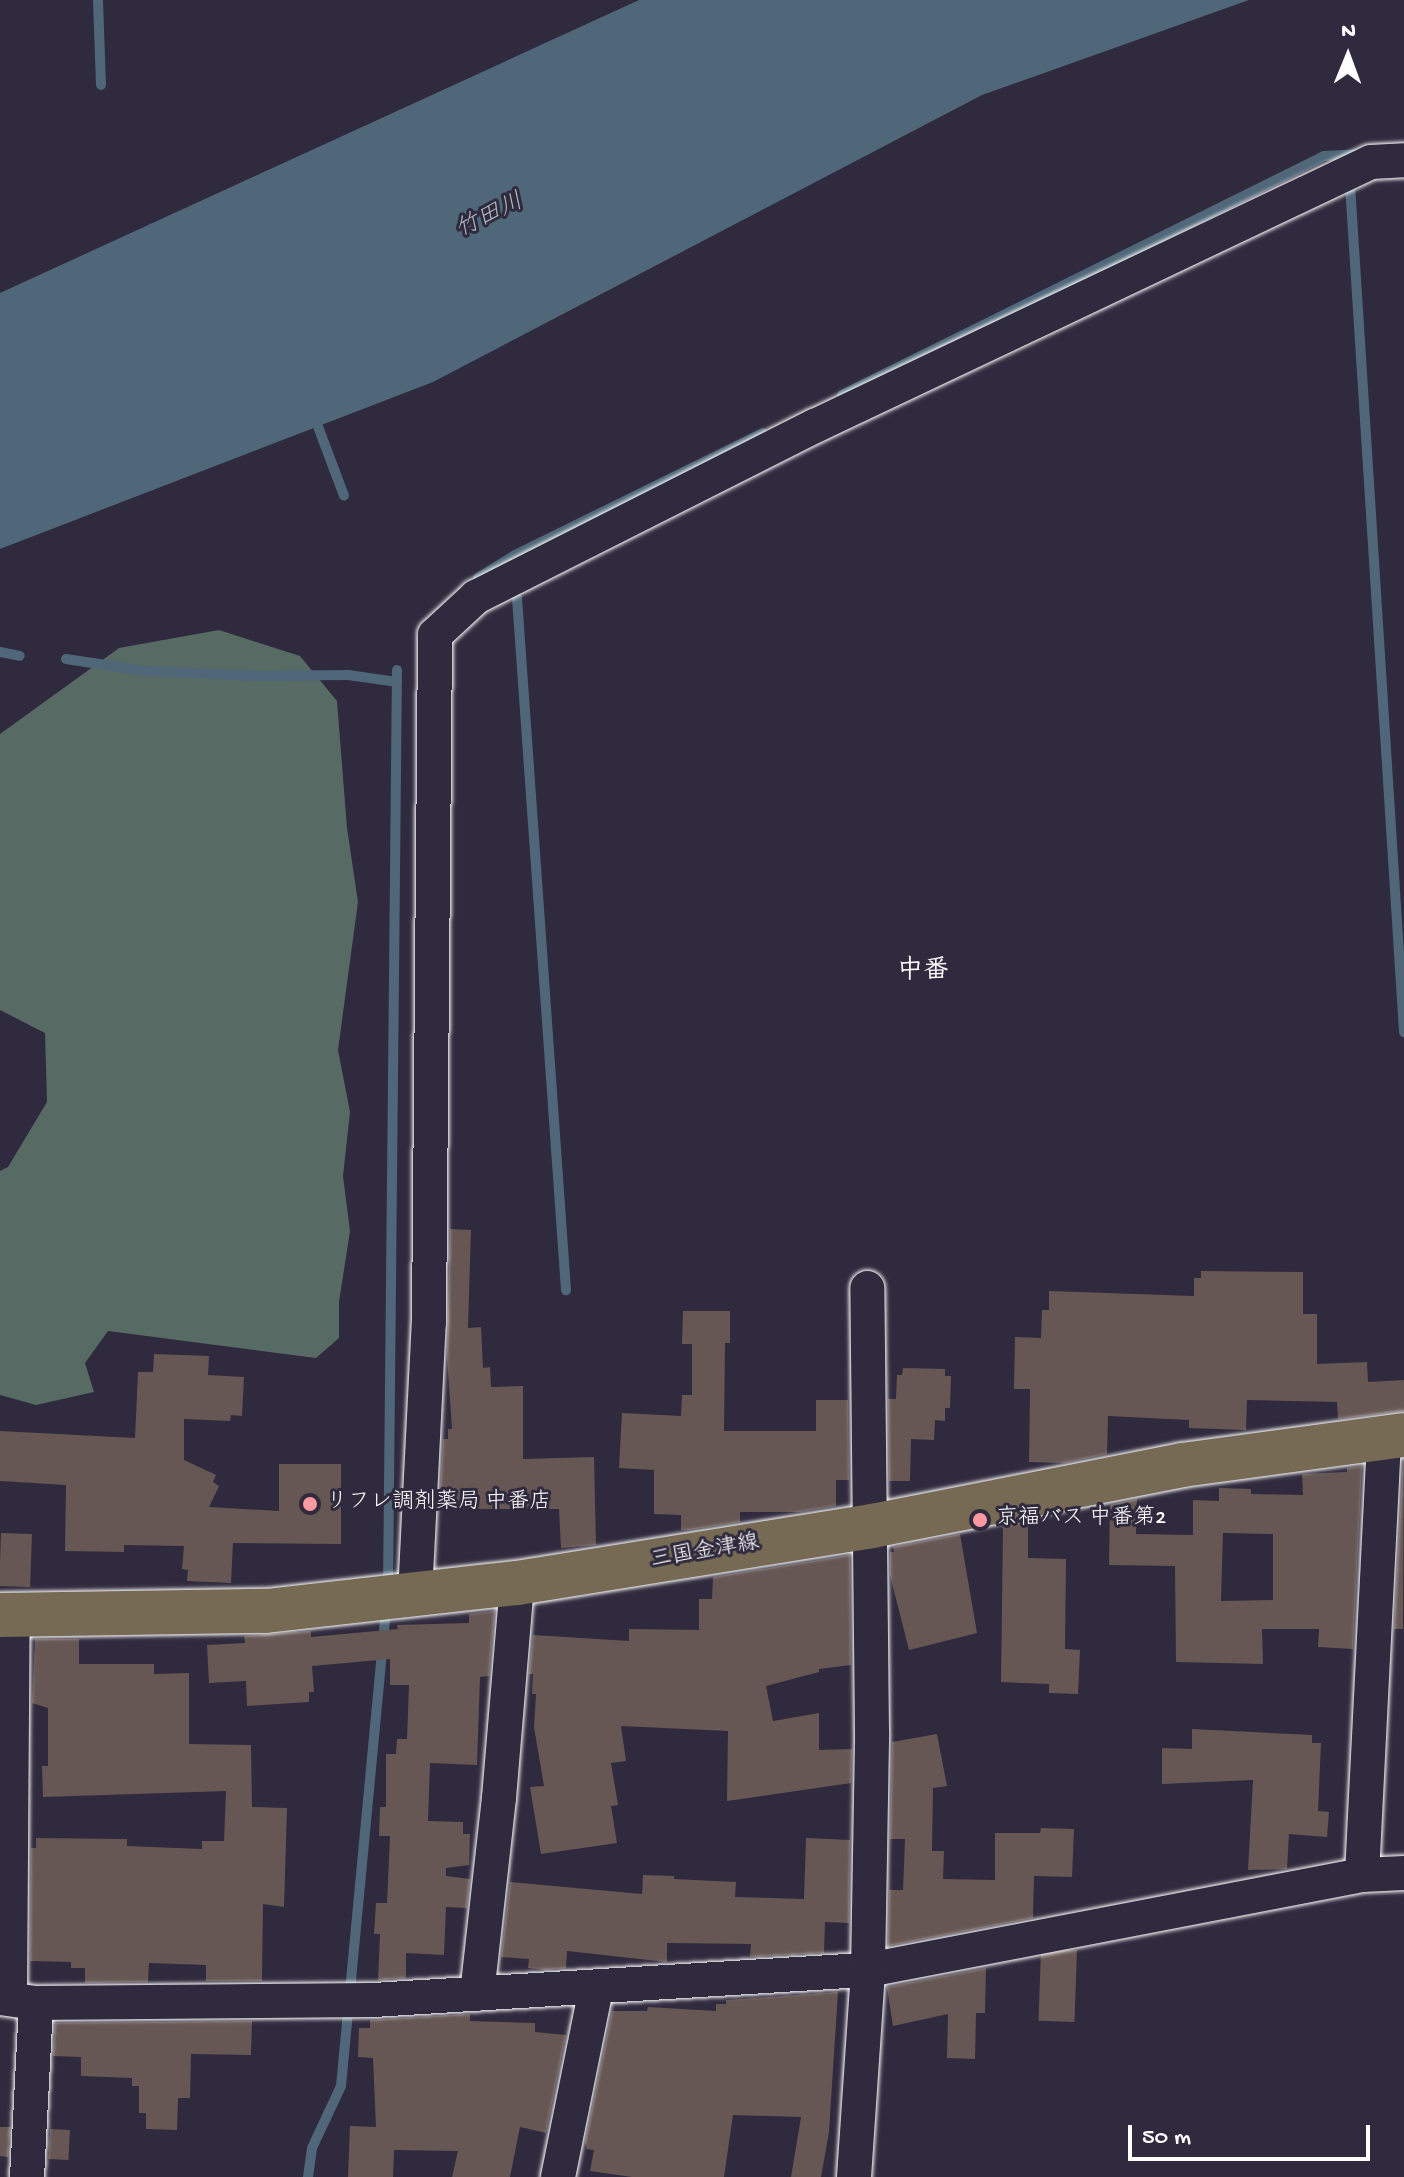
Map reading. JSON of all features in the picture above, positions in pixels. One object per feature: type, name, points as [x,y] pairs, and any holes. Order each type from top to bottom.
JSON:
[{"type":"main road","name":"三国金津線","points":[[7,1616],[266,1611],[517,1583],[872,1526],[1091,1480],[1394,1436]]},
{"type":"street","points":[[396,1597],[429,1322],[435,635],[476,597],[815,426],[1371,162],[1404,160]]},
{"type":"street","points":[[854,2177],[868,1970],[872,1526],[867,1288]]},
{"type":"street","points":[[1362,1875],[1394,1436]]},
{"type":"street","points":[[477,1994],[499,1798],[517,1583]]},
{"type":"street","points":[[7,1616],[15,2000],[27,2177]]},
{"type":"street","points":[[15,2000],[385,1999],[868,1970],[1362,1875],[1404,1873]]},
{"type":"street","points":[[558,2177],[596,1988]]},
{"type":"green space","points":[[219,630],[300,656],[337,701],[347,828],[358,902],[338,1050],[350,1112],[343,1176],[350,1231],[339,1302],[339,1338],[316,1358],[108,1331],[85,1363],[94,1392],[36,1405],[0,1395],[0,1171],[8,1167],[47,1102],[45,1033],[0,1010],[0,734],[119,648]]},
{"type":"water","name":"竹田川","points":[[639,0],[1249,0],[982,95],[433,382],[0,549],[0,293]]},
{"type":"building","points":[[450,1229],[471,1230],[468,1328],[481,1327],[483,1368],[490,1367],[491,1387],[523,1386],[523,1459],[594,1457],[596,1545],[561,1548],[559,1509],[439,1509],[443,1439],[448,1439],[448,1429],[452,1429],[447,1356]]},
{"type":"building","points":[[1201,1271],[1303,1272],[1303,1314],[1317,1314],[1317,1364],[1367,1362],[1368,1382],[1404,1380],[1404,1411],[1338,1419],[1337,1402],[1247,1400],[1246,1430],[1189,1428],[1189,1420],[1108,1416],[1107,1454],[1064,1463],[1029,1462],[1030,1389],[1014,1389],[1015,1337],[1041,1338],[1042,1310],[1049,1310],[1049,1291],[1194,1296],[1194,1278],[1201,1278]]},
{"type":"building","points":[[683,1311],[730,1311],[730,1343],[725,1343],[724,1431],[816,1431],[816,1400],[848,1400],[849,1480],[836,1480],[836,1506],[800,1512],[740,1512],[740,1522],[689,1530],[681,1530],[681,1515],[654,1514],[654,1470],[619,1468],[622,1413],[681,1416],[682,1395],[692,1395],[692,1344],[682,1344]]},
{"type":"building","points":[[154,1354],[209,1356],[208,1375],[244,1377],[242,1416],[231,1415],[230,1421],[184,1419],[184,1460],[216,1475],[213,1482],[219,1486],[209,1507],[279,1511],[279,1464],[341,1464],[341,1544],[233,1543],[231,1583],[187,1581],[188,1570],[182,1569],[184,1546],[124,1545],[124,1552],[65,1551],[66,1485],[0,1481],[0,1431],[135,1438],[138,1372],[153,1372]]},
{"type":"building","points":[[903,1368],[945,1369],[945,1376],[951,1376],[950,1408],[945,1408],[945,1421],[935,1420],[934,1440],[911,1439],[910,1481],[889,1481],[888,1399],[896,1399],[897,1375],[902,1375]]},
{"type":"building","points":[[1403,1460],[1403,1629],[1394,1629]]},
{"type":"building","points":[[1362,1466],[1353,1649],[1318,1647],[1319,1629],[1262,1629],[1263,1664],[1176,1662],[1175,1566],[1109,1565],[1110,1505],[1137,1499],[1136,1534],[1193,1535],[1193,1500],[1219,1501],[1219,1488],[1251,1489],[1251,1494],[1303,1495],[1302,1474],[1347,1472],[1347,1468]],"holes":[[[1223,1533],[1273,1534],[1273,1600],[1221,1601]]]},
{"type":"building","points":[[1028,1521],[1028,1558],[1066,1559],[1065,1649],[1080,1650],[1078,1694],[1049,1693],[1049,1684],[1001,1682],[1003,1526]]},
{"type":"building","points":[[1,1533],[32,1534],[30,1587],[0,1586]]},
{"type":"building","points":[[960,1534],[977,1633],[909,1650],[890,1575],[890,1552],[894,1552],[893,1547]]},
{"type":"building","points":[[850,1555],[851,1665],[819,1669],[819,1672],[766,1686],[773,1721],[819,1713],[819,1750],[852,1749],[851,1783],[727,1801],[728,1731],[621,1726],[626,1761],[611,1763],[618,1805],[611,1806],[617,1843],[541,1854],[530,1787],[544,1786],[534,1727],[536,1694],[532,1694],[533,1674],[529,1674],[533,1635],[629,1641],[629,1629],[699,1630],[699,1599],[712,1599],[713,1577]]},
{"type":"building","points":[[495,1611],[489,1676],[480,1677],[477,1765],[430,1763],[428,1821],[463,1822],[463,1834],[470,1834],[469,1865],[446,1868],[446,1876],[470,1879],[467,1908],[446,1907],[444,1955],[406,1953],[406,1978],[378,1980],[380,1934],[374,1934],[376,1903],[387,1903],[390,1836],[379,1836],[380,1807],[386,1807],[386,1754],[396,1754],[397,1739],[407,1739],[409,1685],[390,1685],[390,1659],[312,1666],[314,1692],[309,1692],[309,1702],[247,1706],[246,1681],[209,1683],[207,1645],[245,1643],[244,1636],[311,1631],[311,1637],[398,1629],[397,1625],[469,1623],[469,1614]]},
{"type":"building","points":[[35,1639],[79,1639],[79,1664],[154,1664],[154,1674],[189,1673],[189,1744],[251,1745],[252,1807],[287,1808],[284,1907],[263,1904],[262,1981],[206,1981],[206,1965],[149,1963],[148,1982],[85,1983],[85,1968],[71,1968],[71,1962],[30,1961],[31,1848],[36,1848],[36,1838],[127,1839],[127,1846],[202,1849],[202,1841],[224,1841],[226,1791],[43,1797],[42,1766],[48,1766],[48,1708],[32,1703]]},
{"type":"building","points":[[1192,1729],[1312,1735],[1312,1743],[1321,1743],[1318,1811],[1329,1812],[1327,1837],[1289,1834],[1287,1869],[1248,1870],[1253,1780],[1162,1784],[1162,1748],[1192,1749]]},
{"type":"building","points":[[937,1734],[947,1786],[933,1788],[932,1851],[944,1851],[943,1879],[995,1880],[995,1833],[1040,1833],[1041,1828],[1074,1829],[1072,1877],[1034,1876],[1033,1918],[888,1946],[889,1890],[903,1890],[905,1839],[890,1839],[892,1742]]},
{"type":"building","points":[[806,1838],[850,1840],[849,1923],[825,1922],[824,1953],[750,1957],[751,1944],[667,1943],[667,1962],[567,1951],[566,1968],[544,1970],[528,1968],[529,1959],[501,1957],[510,1882],[642,1894],[643,1875],[674,1876],[674,1879],[736,1882],[735,1897],[804,1899]]},
{"type":"building","points":[[1041,1949],[1077,1950],[1074,2022],[1039,2021]]},
{"type":"building","points":[[986,1968],[985,2013],[976,2013],[975,2059],[947,2058],[948,2014],[893,2026],[887,1987]]},
{"type":"building","points":[[838,1992],[829,2132],[821,2177],[791,2177],[801,2117],[733,2115],[724,2177],[632,2177],[590,2171],[594,2150],[587,2149],[585,2142],[612,2011],[647,2011],[648,2007],[716,2011],[716,2004],[726,2004],[726,2000]]},
{"type":"building","points":[[470,2014],[470,2021],[535,2023],[535,2032],[566,2035],[546,2133],[520,2127],[510,2177],[452,2177],[458,2151],[394,2150],[393,2177],[348,2177],[350,2126],[376,2127],[373,2058],[358,2057],[359,2028],[370,2028],[370,2020]]},
{"type":"building","points":[[252,2021],[251,2055],[191,2054],[190,2098],[178,2098],[177,2130],[146,2129],[146,2113],[139,2113],[139,2086],[132,2086],[132,2078],[81,2076],[81,2057],[53,2056],[55,2023]]},
{"type":"building","points":[[0,2127],[10,2127],[8,2157],[0,2156]]},
{"type":"building","points":[[50,2129],[70,2130],[68,2160],[48,2159]]},
{"type":"waterway","points":[[98,0],[101,85]]},
{"type":"waterway","points":[[842,395],[1324,156],[1358,154]]},
{"type":"waterway","points":[[1350,185],[1404,1032]]},
{"type":"waterway","points":[[314,416],[344,496]]},
{"type":"waterway","points":[[478,578],[515,555],[763,433]]},
{"type":"waterway","points":[[517,598],[566,1290]]},
{"type":"waterway","points":[[0,652],[20,656]]},
{"type":"waterway","points":[[66,659],[146,671],[258,676],[348,675],[397,682]]},
{"type":"waterway","points":[[388,1588],[397,670]]},
{"type":"waterway","points":[[308,2177],[312,2148],[341,2086],[386,1608]]},
{"type":"place","name":"リフレ調剤薬局 中番店","points":[[310,1504]]},
{"type":"place","name":"京福バス 中番第2","points":[[980,1520]]},
{"type":"district","name":"中番","points":[[923,973]]}]
